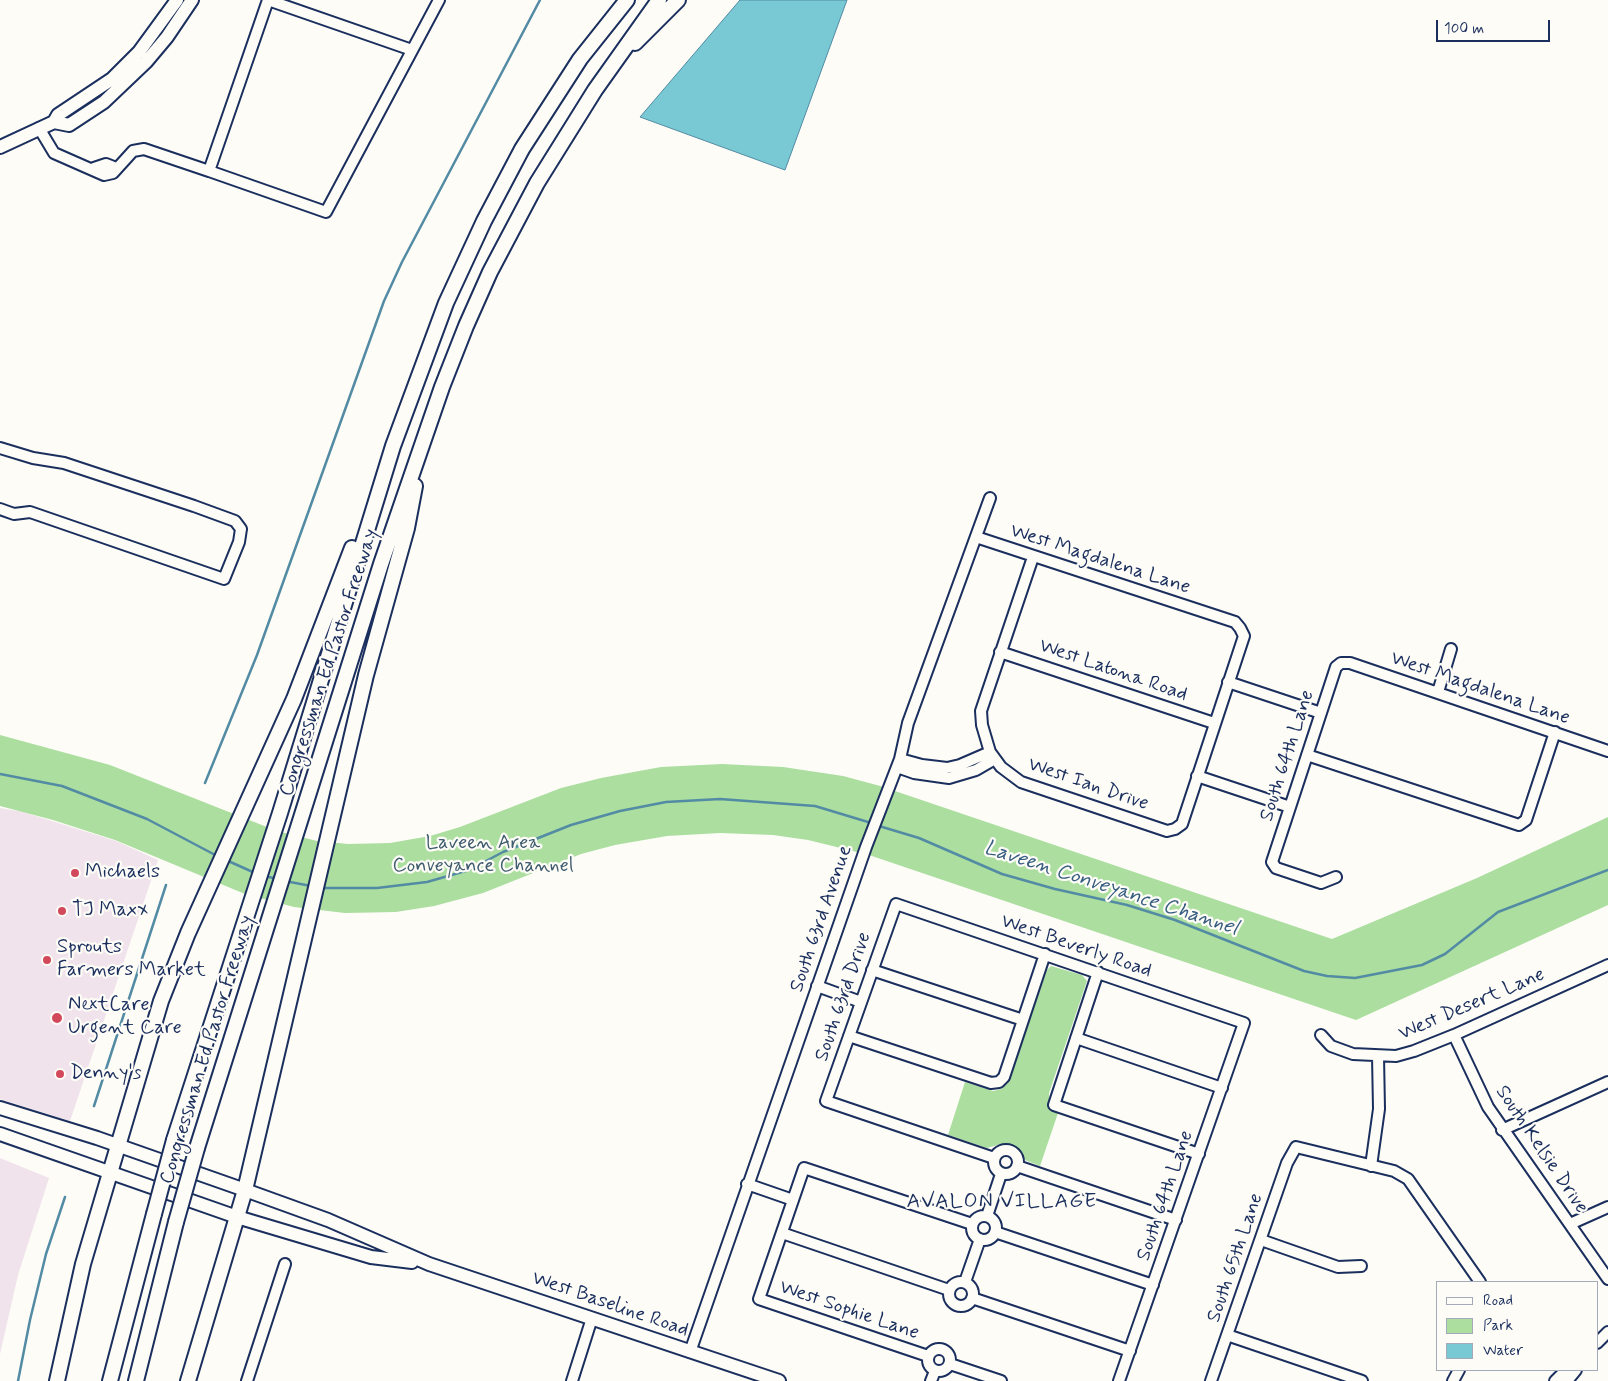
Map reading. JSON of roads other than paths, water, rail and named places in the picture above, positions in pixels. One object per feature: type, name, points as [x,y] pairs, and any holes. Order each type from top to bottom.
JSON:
[{"type":"highway","points":[[580,59],[614,0]]},
{"type":"highway","name":"Congressman Ed Pastor Freeway","points":[[110,1381],[174,1140],[265,858],[393,446],[446,303],[484,220],[522,149],[580,59],[627,0]]},
{"type":"highway","name":"Congressman Ed Pastor Freeway","points":[[136,1381],[176,1222],[197,1148],[381,564],[466,326],[494,264],[537,183],[614,62],[659,0]]},
{"type":"highway","points":[[614,62],[678,0]]},
{"type":"highway","points":[[57,1381],[72,1305],[108,1173],[161,1001],[188,933],[228,848],[310,658],[331,607],[376,478],[393,446]]},
{"type":"highway","points":[[188,1381],[245,1190],[373,644],[407,528],[420,452]]},
{"type":"main road","points":[[54,122],[58,115],[112,79],[139,52],[176,0]]},
{"type":"main road","points":[[0,147],[54,122],[69,125],[104,102],[146,62],[167,37],[192,0]]},
{"type":"main road","name":"West Baseline Road","points":[[0,1108],[117,1145],[328,1220],[430,1264],[778,1381]]},
{"type":"main road","name":"West Baseline Road","points":[[0,1134],[237,1217],[371,1257],[430,1264]]},
{"type":"street","points":[[209,171],[268,0],[412,50]]},
{"type":"street","points":[[39,128],[54,153],[109,175],[133,152],[144,149],[326,212],[439,0]]},
{"type":"street","points":[[0,448],[33,458],[64,463],[194,506],[235,521],[241,529],[239,542],[224,579],[30,512],[14,514],[0,509]]},
{"type":"street","name":"South 63rd Avenue","points":[[690,1352],[868,841],[898,763],[908,723],[990,498]]},
{"type":"street","name":"West Magdalena Lane","points":[[976,537],[1235,622],[1244,636],[1228,682]]},
{"type":"street","points":[[898,763],[914,773],[949,778],[976,770],[993,756],[982,725],[980,711],[1033,557]]},
{"type":"street","points":[[1438,692],[1451,650]]},
{"type":"street","name":"West Latona Road","points":[[1000,652],[1214,723]]},
{"type":"street","name":"West Magdalena Lane","points":[[1341,663],[1350,663],[1438,692],[1608,751]]},
{"type":"street","name":"South 64th Lane","points":[[1336,877],[1321,883],[1276,868],[1272,862],[1336,667],[1341,663]]},
{"type":"street","points":[[1290,807],[1197,776],[1214,723],[1228,682],[1321,713]]},
{"type":"street","points":[[1307,755],[1520,825],[1526,820],[1555,732]]},
{"type":"street","name":"West Ian Drive","points":[[993,756],[1001,767],[1021,782],[1167,831],[1175,829],[1182,824],[1197,776]]},
{"type":"street","name":"West Beverly Road","points":[[896,904],[1244,1023]]},
{"type":"street","name":"South 63rd Drive","points":[[896,904],[826,1101],[994,1158]]},
{"type":"street","points":[[849,1036],[991,1083],[999,1082],[1004,1076],[1045,954]]},
{"type":"street","name":"West Desert Lane","points":[[1321,1035],[1331,1046],[1353,1054],[1396,1056],[1414,1051],[1454,1034],[1608,965]]},
{"type":"street","points":[[872,970],[1022,1020]]},
{"type":"street","points":[[1098,972],[1054,1105],[1199,1154]]},
{"type":"street","points":[[817,986],[861,1002]]},
{"type":"street","name":"South 64th Lane","points":[[1119,1381],[1244,1023]]},
{"type":"street","name":"South Kelsie Drive","points":[[1454,1034],[1488,1107],[1502,1130],[1608,1279]]},
{"type":"street","points":[[1076,1038],[1222,1088]]},
{"type":"street","points":[[1378,1056],[1380,1109],[1372,1166],[1394,1171],[1408,1179],[1479,1281]]},
{"type":"street","points":[[1502,1130],[1608,1082]]},
{"type":"street","name":"South 65th Lane","points":[[1211,1381],[1287,1163],[1296,1148],[1372,1166]]},
{"type":"street","points":[[1001,1151],[1011,1151],[1018,1159],[1017,1166],[1013,1172],[1002,1174],[994,1166],[994,1158],[1001,1151]]},
{"type":"street","points":[[1017,1166],[1176,1220]]},
{"type":"street","points":[[949,1290],[782,1233],[804,1168],[972,1224]]},
{"type":"street","points":[[987,1216],[1002,1174]]},
{"type":"street","points":[[748,1184],[793,1200]]},
{"type":"street","points":[[1570,1224],[1608,1207]]},
{"type":"street","points":[[987,1216],[995,1224],[995,1232],[987,1240],[980,1239],[972,1231],[972,1224],[976,1218],[987,1216]]},
{"type":"street","points":[[995,1232],[1153,1285]]},
{"type":"street","name":"West Sophie Lane","points":[[782,1233],[759,1299],[928,1356]]},
{"type":"street","points":[[965,1282],[980,1239]]},
{"type":"street","points":[[1261,1240],[1338,1267],[1361,1266]]},
{"type":"street","points":[[246,1381],[285,1264]]},
{"type":"street","points":[[965,1282],[973,1290],[972,1298],[967,1304],[959,1306],[949,1298],[949,1290],[954,1284],[965,1282]]},
{"type":"street","points":[[972,1298],[1130,1350]]},
{"type":"street","points":[[572,1381],[592,1318]]},
{"type":"street","points":[[1598,1341],[1608,1332]]},
{"type":"street","points":[[1227,1335],[1362,1381]]},
{"type":"street","points":[[1598,1349],[1608,1341]]},
{"type":"street","name":"West Sophie Lane","points":[[935,1371],[928,1365],[928,1356],[934,1349],[944,1350],[950,1357],[950,1364],[1001,1381]]},
{"type":"street","points":[[931,1381],[935,1371],[945,1370],[950,1364]]},
{"type":"street","points":[[1555,1381],[1565,1371]]},
{"type":"street","points":[[1567,1381],[1575,1371]]},
{"type":"water","points":[[740,0],[847,0],[785,170],[640,117]]},
{"type":"waterway","points":[[205,783],[257,655],[384,301],[402,262],[540,0]]},
{"type":"waterway","name":"Laveen Conveyance Channel","points":[[0,774],[62,786],[147,819],[219,857]]},
{"type":"waterway","name":"Laveen Conveyance Channel","points":[[322,888],[377,888],[427,882],[469,870],[503,852],[571,825],[620,811],[666,802],[720,799],[815,806],[868,822]]},
{"type":"waterway","name":"Laveen Conveyance Channel","points":[[879,826],[919,838],[1002,874],[1055,889],[1127,905],[1175,920],[1304,971],[1327,976],[1355,978],[1422,965],[1445,954],[1498,912],[1608,870]]},
{"type":"waterway","name":"Laveen Conveyance Channel","points":[[226,860],[255,873]]},
{"type":"waterway","name":"Laveen Conveyance Channel","points":[[265,876],[277,879]]},
{"type":"waterway","name":"Laveen Conveyance Channel","points":[[285,881],[311,886]]},
{"type":"waterway","points":[[94,1106],[166,885]]},
{"type":"waterway","points":[[18,1381],[46,1254],[65,1197]]},
{"type":"place","name":"Michaels","points":[[75,873]]},
{"type":"place","name":"TJ Maxx","points":[[62,911]]},
{"type":"place","name":"Sprouts Farmers Market","points":[[47,960]]},
{"type":"place","name":"NextCare Urgent Care","points":[[57,1018]]},
{"type":"place","name":"Denny's","points":[[60,1074]]},
{"type":"district","name":"AVALON VILLAGE","points":[[1002,1203]]},
{"type":"park label","name":"Laveen Area Conveyance Channel","points":[[483,856]]}]
